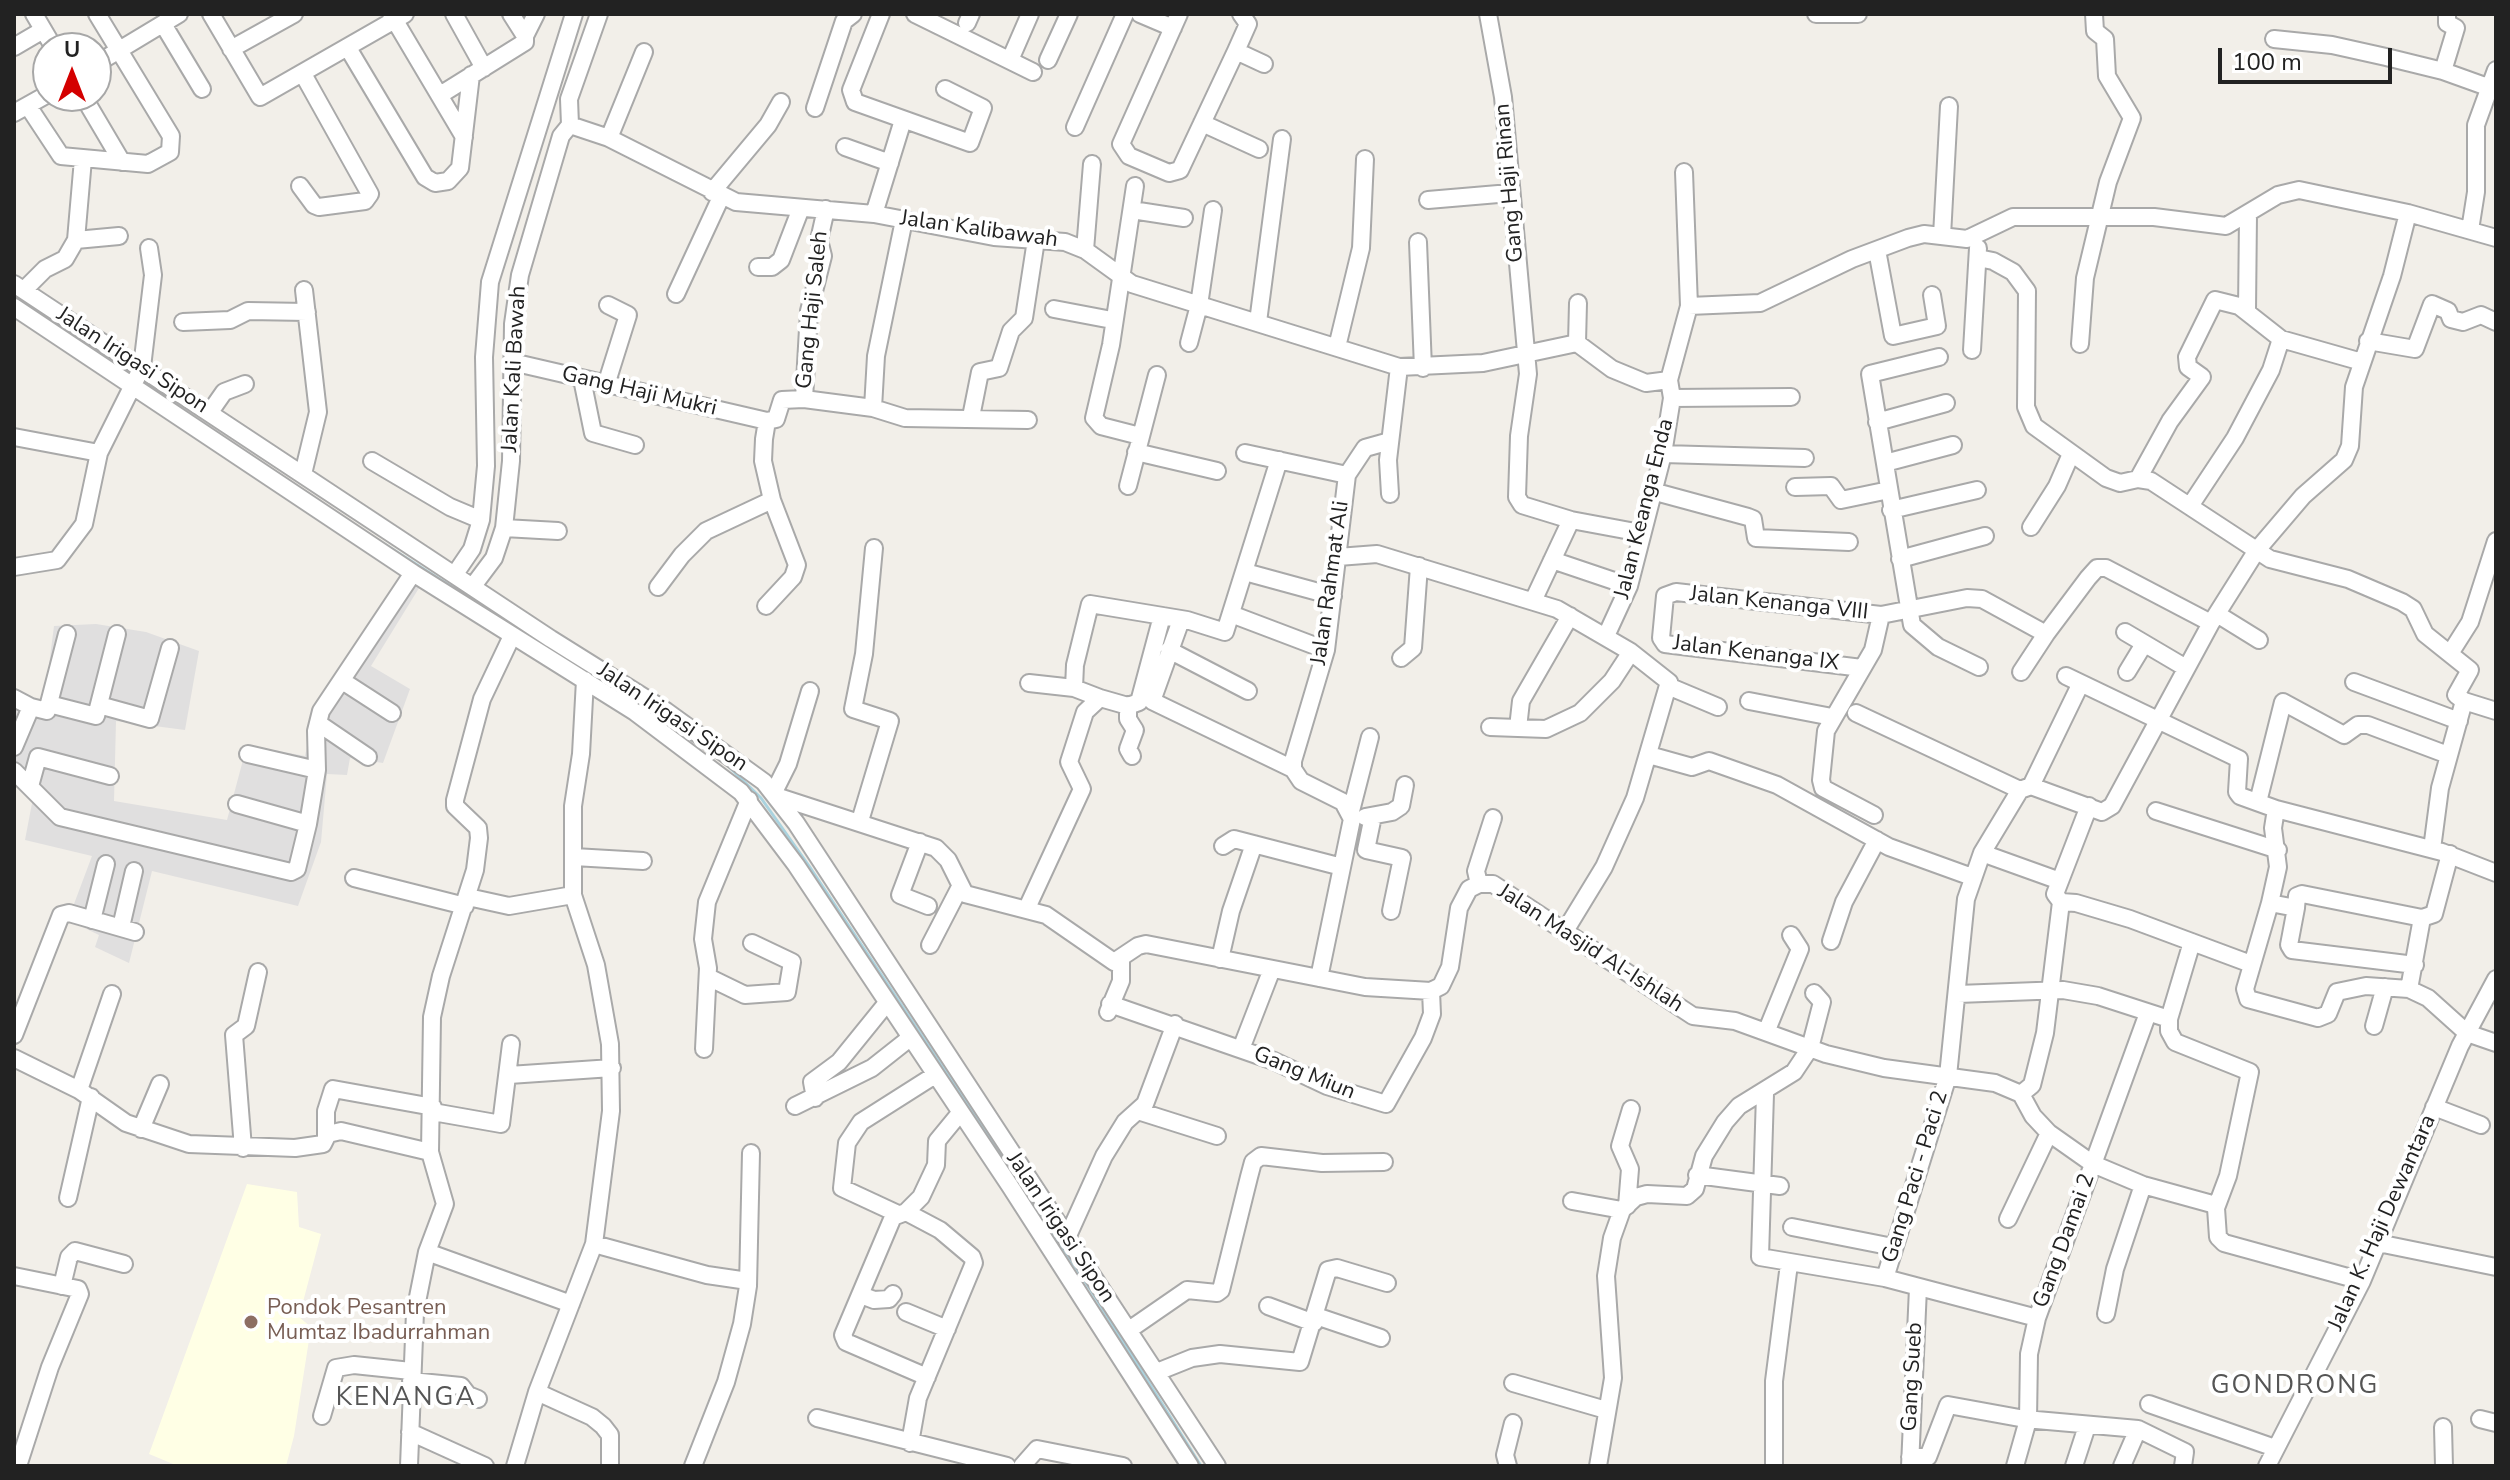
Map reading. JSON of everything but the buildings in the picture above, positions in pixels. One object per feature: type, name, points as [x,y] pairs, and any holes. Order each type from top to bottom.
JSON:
[{"type":"street","points":[[14,47],[43,30],[34,14]]},
{"type":"street","points":[[21,109],[59,155],[151,163],[170,152],[172,143],[97,14]]},
{"type":"street","points":[[112,54],[179,14]]},
{"type":"street","points":[[211,14],[260,97],[348,48],[397,16],[464,137]]},
{"type":"street","points":[[231,49],[294,14]]},
{"type":"street","points":[[348,48],[430,182],[448,181],[458,172],[477,72],[454,14]]},
{"type":"street","points":[[511,14],[525,36]]},
{"type":"street","points":[[440,95],[520,46],[536,14]]},
{"type":"street","points":[[455,574],[472,549],[481,520],[486,466],[484,345],[490,282],[574,14]]},
{"type":"street","name":"Jalan Kali Bawah","points":[[473,586],[494,558],[504,528],[511,461],[512,362],[520,275],[561,136],[570,125],[569,99],[599,14]]},
{"type":"street","points":[[815,108],[844,21],[853,14]]},
{"type":"street","points":[[915,14],[1033,72]]},
{"type":"street","points":[[1010,60],[1030,14]]},
{"type":"street","points":[[1048,60],[1069,14]]},
{"type":"street","points":[[1075,127],[1125,14]]},
{"type":"street","points":[[1140,14],[1176,21],[1121,144],[1123,151],[1175,173],[1248,24],[1241,14]]},
{"type":"street","name":"Gang Haji Rinan","points":[[1488,14],[1502,91],[1528,374],[1519,436],[1517,497],[1522,505],[1571,520]]},
{"type":"street","points":[[1816,14],[1858,14]]},
{"type":"street","points":[[2443,71],[2456,28],[2447,23],[2447,14]]},
{"type":"street","points":[[877,15],[851,97],[855,102],[965,143],[974,141],[983,108],[945,89]]},
{"type":"street","points":[[2080,344],[2085,278],[2099,217],[2108,182],[2132,118],[2107,76],[2105,39],[2094,22]]},
{"type":"street","points":[[163,24],[202,89]]},
{"type":"street","points":[[2274,39],[2332,45],[2443,71],[2492,90]]},
{"type":"street","points":[[1236,51],[1264,64]]},
{"type":"street","points":[[609,138],[644,52]]},
{"type":"street","points":[[2470,230],[2476,192],[2476,125],[2492,90],[2496,70]]},
{"type":"street","points":[[300,186],[319,207],[365,201],[370,194],[303,74]]},
{"type":"street","points":[[676,294],[717,194],[768,125],[781,102]]},
{"type":"street","points":[[1942,236],[1949,106]]},
{"type":"street","points":[[92,112],[122,162]]},
{"type":"street","points":[[874,214],[903,120]]},
{"type":"street","points":[[1202,123],[1259,149]]},
{"type":"street","name":"Jalan Kalibawah","points":[[570,125],[609,138],[717,194],[754,205],[874,214],[1065,242],[1085,250],[1121,279],[1399,367],[1483,363],[1577,343]]},
{"type":"street","points":[[1258,322],[1282,139]]},
{"type":"street","points":[[845,147],[890,163]]},
{"type":"street","points":[[19,287],[65,259],[76,240],[83,159]]},
{"type":"street","points":[[1337,347],[1361,248],[1365,159]]},
{"type":"street","points":[[1085,250],[1092,164]]},
{"type":"street","points":[[1578,303],[1577,343],[1629,378],[1646,383],[1669,380],[1689,306],[1684,172]]},
{"type":"street","points":[[1135,186],[1094,418],[1101,426],[1138,444],[1217,471]]},
{"type":"street","points":[[1689,306],[1760,303],[1847,261],[1916,236],[1967,239],[1996,222],[2013,217],[2154,217],[2216,226],[2234,224],[2292,190],[2408,213],[2496,238]]},
{"type":"street","points":[[1428,200],[1510,193]]},
{"type":"street","points":[[758,267],[772,267],[781,260],[801,208]]},
{"type":"street","name":"Gang Haji Saleh","points":[[767,421],[776,419],[782,400],[804,399],[809,311],[823,256],[819,240],[826,209]]},
{"type":"street","points":[[1132,210],[1184,218]]},
{"type":"street","points":[[1189,343],[1199,305],[1213,210]]},
{"type":"street","points":[[1856,713],[2026,788],[2102,812],[2112,806],[2214,618],[2257,550],[2303,496],[2344,460],[2350,446],[2350,406],[2368,341],[2392,276],[2408,213]]},
{"type":"street","points":[[2247,311],[2248,215]]},
{"type":"street","points":[[873,408],[876,356],[904,220]]},
{"type":"street","points":[[1972,350],[1978,235]]},
{"type":"street","points":[[76,240],[119,236]]},
{"type":"street","points":[[971,417],[980,372],[999,368],[1011,331],[1025,313],[1036,240]]},
{"type":"street","points":[[1418,242],[1423,368]]},
{"type":"street","points":[[14,567],[49,564],[62,556],[74,542],[93,491],[99,453],[137,374],[153,275],[149,248]]},
{"type":"street","points":[[1877,250],[1893,336],[1937,326],[1932,295]]},
{"type":"street","points":[[1978,258],[1993,261],[2013,272],[2027,291],[2027,415],[2034,426],[2106,478],[2120,483],[2138,479],[2151,481],[2270,559],[2348,579],[2402,602],[2413,609],[2425,634],[2451,652],[2470,671],[2456,695],[2464,701],[2496,711]]},
{"type":"street","name":"Jalan Irigasi Sipon","points":[[19,287],[413,573],[511,638],[585,680],[748,785],[775,794],[1217,1466]]},
{"type":"street","points":[[303,474],[318,412],[304,290]]},
{"type":"street","points":[[2138,479],[2170,421],[2202,377],[2188,367],[2187,357],[2215,300],[2227,300],[2247,311],[2281,339],[2362,362]]},
{"type":"street","points":[[2368,341],[2415,349],[2432,304],[2448,311],[2451,319],[2463,322],[2481,315],[2496,322]]},
{"type":"street","points":[[606,385],[628,315],[608,305]]},
{"type":"street","name":"Jalan Irigasi Sipon","points":[[14,307],[210,412],[473,586],[748,785],[886,1004],[1190,1466]]},
{"type":"street","points":[[1054,309],[1112,320]]},
{"type":"street","points":[[183,322],[230,320],[248,311],[307,312]]},
{"type":"street","points":[[2190,506],[2235,438],[2271,370],[2281,339]]},
{"type":"street","points":[[1894,614],[1900,559],[1891,510],[1881,491],[1885,463],[1870,374],[1939,357]]},
{"type":"street","name":"Gang Haji Mukri","points":[[512,362],[767,421]]},
{"type":"street","points":[[1390,494],[1390,441],[1399,367]]},
{"type":"street","points":[[1128,486],[1157,375]]},
{"type":"street","points":[[582,379],[593,433],[635,445]]},
{"type":"street","name":"Jalan Keanga Enda","points":[[1606,636],[1629,586],[1663,454],[1672,398],[1669,380]]},
{"type":"street","points":[[210,412],[224,392],[245,384]]},
{"type":"street","points":[[1672,398],[1791,397]]},
{"type":"street","points":[[804,399],[873,408],[905,418],[1028,420]]},
{"type":"street","points":[[1877,422],[1946,403]]},
{"type":"street","points":[[766,606],[793,577],[797,565],[772,500],[763,461],[767,421]]},
{"type":"street","points":[[14,437],[99,453]]},
{"type":"street","name":"Jalan Rahmat Ali","points":[[1293,769],[1307,706],[1326,650],[1347,475],[1365,448],[1390,441]]},
{"type":"street","points":[[1885,463],[1953,445]]},
{"type":"street","points":[[1245,453],[1347,475]]},
{"type":"street","points":[[1663,454],[1805,458]]},
{"type":"street","points":[[2031,527],[2057,486],[2071,454]]},
{"type":"street","points":[[1074,688],[1075,665],[1090,604],[1181,620],[1222,633],[1227,630],[1279,460]]},
{"type":"street","points":[[372,461],[450,507],[481,520]]},
{"type":"street","points":[[1795,487],[1831,486],[1841,500],[1881,491]]},
{"type":"street","points":[[1891,510],[1977,490]]},
{"type":"street","points":[[1652,491],[1753,519],[1756,538],[1849,542]]},
{"type":"street","points":[[658,587],[682,555],[706,531],[772,500]]},
{"type":"street","points":[[1533,601],[1571,520],[1641,533]]},
{"type":"street","points":[[504,528],[558,531]]},
{"type":"street","points":[[1900,559],[1985,536]]},
{"type":"street","points":[[2451,652],[2470,622],[2496,541]]},
{"type":"street","points":[[860,821],[890,721],[853,709],[863,665],[874,548]]},
{"type":"street","points":[[1338,557],[1377,554],[1533,601],[1570,616],[1606,636],[1666,677],[1668,686],[1635,798],[1604,867],[1565,931]]},
{"type":"street","points":[[1552,560],[1629,586]]},
{"type":"street","points":[[1401,658],[1413,648],[1419,566]]},
{"type":"street","points":[[2021,672],[2097,568],[2116,572],[2259,640]]},
{"type":"street","points":[[1245,572],[1333,596]]},
{"type":"street","points":[[35,812],[285,872],[297,869],[317,770],[321,711],[344,682],[413,573]]},
{"type":"street","name":"Jalan Kenanga VIII","points":[[1676,592],[1894,614],[1832,717],[1823,740],[1823,788],[1874,815]]},
{"type":"street","name":"Jalan Kenanga IX","points":[[1676,592],[1665,596],[1661,638],[1665,644],[1862,668]]},
{"type":"street","points":[[1894,614],[1967,598],[1982,599],[2046,634]]},
{"type":"street","points":[[1231,614],[1326,650]]},
{"type":"street","points":[[1894,614],[1920,634],[1979,667]]},
{"type":"street","points":[[1029,683],[1074,688],[1128,706],[1139,702],[1162,616]]},
{"type":"street","points":[[1518,728],[1521,701],[1570,616]]},
{"type":"street","points":[[1181,620],[1153,695],[1156,704],[1293,769],[1301,781],[1343,802],[1351,815]]},
{"type":"street","points":[[2125,632],[2186,668]]},
{"type":"street","points":[[14,698],[47,711],[67,634]]},
{"type":"street","points":[[49,704],[96,716],[117,634]]},
{"type":"street","points":[[409,1466],[415,1312],[427,1252],[445,1204],[430,1152],[432,1017],[441,976],[466,901],[479,838],[478,828],[455,806],[456,794],[482,699],[511,638]]},
{"type":"street","points":[[2127,672],[2144,644]]},
{"type":"street","points":[[99,705],[150,719],[170,648]]},
{"type":"street","points":[[1169,650],[1248,691]]},
{"type":"street","points":[[1490,727],[1546,729],[1580,713],[1612,681],[1631,652]]},
{"type":"street","points":[[2066,676],[2239,759],[2237,792],[2258,802],[2450,854],[2496,873]]},
{"type":"street","points":[[515,1466],[537,1392],[594,1244],[611,1111],[612,1068],[596,965],[573,895],[573,806],[581,754],[585,680]]},
{"type":"street","points":[[344,682],[392,713]]},
{"type":"street","points":[[2354,682],[2459,721]]},
{"type":"street","name":"Gang Paci - Paci 2","points":[[1885,1278],[1948,1076],[1966,899],[1972,877],[1982,853],[2026,788],[2080,685]]},
{"type":"street","points":[[1668,686],[1718,707]]},
{"type":"street","points":[[810,691],[784,777],[775,794],[920,842],[943,853],[960,887],[972,898],[1027,908],[1059,922],[1107,961],[1121,961],[1138,946],[1146,944],[1365,987],[1431,991]]},
{"type":"street","points":[[1027,908],[1082,789],[1069,762],[1085,712],[1100,698]]},
{"type":"street","points":[[1749,701],[1832,717]]},
{"type":"street","points":[[2432,849],[2448,755],[2464,701]]},
{"type":"street","points":[[2258,802],[2283,702],[2342,735],[2347,735],[2358,725],[2368,725],[2448,755]]},
{"type":"street","points":[[1128,706],[1128,719],[1135,730],[1128,749],[1132,756]]},
{"type":"street","points":[[14,747],[31,707]]},
{"type":"street","points":[[318,723],[368,757]]},
{"type":"street","points":[[1319,978],[1351,815],[1370,737]]},
{"type":"street","points":[[248,754],[317,770]]},
{"type":"street","points":[[1649,755],[1692,767],[1703,762],[1715,763],[1783,788],[1877,840],[1972,877]]},
{"type":"street","points":[[30,786],[38,757],[110,776]]},
{"type":"street","points":[[14,771],[60,817]]},
{"type":"street","points":[[704,1049],[708,977],[703,939],[709,895],[748,785]]},
{"type":"street","points":[[1351,815],[1373,816],[1392,812],[1401,806],[1405,785]]},
{"type":"street","points":[[237,804],[308,824]]},
{"type":"street","points":[[2089,806],[2055,894],[2061,902],[2045,1033],[2036,1075],[2032,1085],[2021,1094],[2033,1116],[2049,1133],[2093,1164],[2143,1185],[2200,1200],[2216,1208]]},
{"type":"street","points":[[2276,809],[2273,828],[2278,867],[2245,989],[2248,999],[2318,1018],[2328,1014],[2335,993],[2366,986],[2409,989],[2428,998],[2467,1033],[2496,1043]]},
{"type":"street","points":[[2156,811],[2278,850]]},
{"type":"street","points":[[1373,816],[1366,850],[1402,858],[1391,911]]},
{"type":"street","points":[[1479,884],[1476,871],[1493,818]]},
{"type":"street","points":[[1223,846],[1234,839],[1342,867]]},
{"type":"street","points":[[1831,941],[1844,902],[1877,840]]},
{"type":"street","points":[[920,842],[900,895],[928,906]]},
{"type":"street","points":[[1220,959],[1231,911],[1254,844]]},
{"type":"street","points":[[1982,853],[2060,881]]},
{"type":"street","points":[[2415,965],[2292,950],[2289,945],[2297,896],[2302,894],[2422,918],[2434,914],[2450,854]]},
{"type":"street","points":[[574,857],[643,861]]},
{"type":"street","points":[[92,920],[106,864]]},
{"type":"street","points":[[14,1035],[59,919],[69,913],[128,930],[134,871]]},
{"type":"street","points":[[354,878],[466,901],[509,906],[573,895]]},
{"type":"street","name":"Jalan Masjid Al-Ishlah","points":[[1431,991],[1441,986],[1450,967],[1459,908],[1469,889],[1479,884],[1493,884],[1693,1016],[1767,1030],[1810,1048],[1884,1068],[1995,1083],[2021,1094]]},
{"type":"street","points":[[930,945],[960,887]]},
{"type":"street","points":[[2061,902],[2076,903],[2251,964]]},
{"type":"street","points":[[2270,903],[2296,908]]},
{"type":"street","points":[[2409,989],[2422,918]]},
{"type":"street","points":[[1767,1030],[1800,949],[1791,935]]},
{"type":"street","points":[[2192,942],[2169,1019],[2169,1031],[2175,1042],[2250,1072],[2228,1176],[2216,1208],[2218,1237],[2224,1243],[2362,1281]]},
{"type":"street","points":[[708,977],[745,995],[787,992],[792,962],[752,943]]},
{"type":"street","points":[[1121,961],[1121,981],[1109,1008],[1175,1024],[1241,1049],[1272,969]]},
{"type":"street","points":[[243,1148],[234,1035],[246,1026],[258,972]]},
{"type":"street","name":"Jalan K. Haji Dewantara","points":[[2267,1466],[2362,1281],[2434,1107],[2467,1033],[2496,979]]},
{"type":"street","points":[[2374,1026],[2385,987]]},
{"type":"street","name":"Gang Miun","points":[[1241,1049],[1327,1086],[1386,1104],[1423,1038],[1432,1014],[1431,991]]},
{"type":"street","points":[[1958,994],[2049,992],[2098,996],[2169,1019]]},
{"type":"street","points":[[1572,1201],[1624,1208],[1647,1194],[1687,1196],[1695,1189],[1697,1175],[1711,1141],[1739,1106],[1794,1072],[1810,1048],[1822,1002],[1814,993]]},
{"type":"street","points":[[68,1198],[85,1093],[112,994]]},
{"type":"street","points":[[815,1098],[812,1082],[839,1062],[886,1004]]},
{"type":"street","name":"Gang Damai 2","points":[[2015,1466],[2028,1420],[2029,1354],[2037,1318],[2148,1013]]},
{"type":"street","points":[[1067,1238],[1104,1156],[1125,1122],[1145,1104],[1175,1024]]},
{"type":"street","points":[[795,1106],[872,1068],[910,1038]]},
{"type":"street","points":[[14,1058],[85,1093],[126,1123],[141,1129],[189,1144],[243,1148],[323,1144],[326,1111],[333,1089],[501,1124],[511,1044]]},
{"type":"street","points":[[509,1075],[612,1068]]},
{"type":"street","points":[[910,1443],[918,1398],[974,1263],[972,1257],[940,1230],[842,1188],[847,1143],[861,1122],[935,1075]]},
{"type":"street","points":[[141,1129],[160,1084]]},
{"type":"street","points":[[1765,1094],[1771,1185],[1758,1253],[1764,1259],[1885,1278],[2037,1318]]},
{"type":"street","points":[[2434,1107],[2481,1125]]},
{"type":"street","points":[[1598,1466],[1613,1359],[1606,1276],[1612,1238],[1624,1208],[1630,1169],[1620,1146],[1631,1109]]},
{"type":"street","points":[[1138,1111],[1217,1136]]},
{"type":"street","points":[[927,1377],[843,1339],[893,1217],[921,1197],[936,1165],[937,1141],[960,1113]]},
{"type":"street","points":[[326,1136],[346,1132],[430,1152]]},
{"type":"street","points":[[2008,1219],[2049,1133]]},
{"type":"street","points":[[693,1466],[726,1382],[742,1324],[748,1281],[751,1153]]},
{"type":"street","points":[[1129,1330],[1187,1290],[1217,1293],[1221,1290],[1253,1162],[1261,1156],[1322,1163],[1384,1162]]},
{"type":"street","points":[[1697,1175],[1771,1185]]},
{"type":"street","points":[[2106,1314],[2115,1269],[2143,1185]]},
{"type":"street","points":[[1792,1227],[1893,1247]]},
{"type":"street","points":[[2378,1243],[2496,1267]]},
{"type":"street","points":[[594,1244],[707,1275],[748,1281]]},
{"type":"street","points":[[62,1286],[69,1257],[75,1251],[124,1264]]},
{"type":"street","points":[[427,1252],[571,1304]]},
{"type":"street","points":[[1774,1466],[1774,1381],[1789,1264]]},
{"type":"street","points":[[1157,1372],[1192,1358],[1220,1354],[1300,1362],[1328,1270],[1337,1268],[1387,1283]]},
{"type":"street","points":[[14,1276],[78,1289],[79,1299],[50,1367],[18,1466]]},
{"type":"street","name":"Gang Sueb","points":[[1910,1462],[1909,1427],[1918,1288]]},
{"type":"street","points":[[861,1295],[874,1300],[889,1299],[893,1294]]},
{"type":"street","points":[[1268,1306],[1381,1338]]},
{"type":"street","points":[[906,1312],[947,1329]]},
{"type":"street","points":[[322,1416],[336,1368],[354,1365],[461,1386],[468,1395],[478,1399]]},
{"type":"street","points":[[1513,1383],[1606,1410]]},
{"type":"street","points":[[537,1392],[592,1417],[603,1426],[610,1435],[610,1466]]},
{"type":"street","points":[[2149,1404],[2275,1448]]},
{"type":"street","points":[[1910,1462],[1934,1462],[1936,1432],[1948,1405],[2028,1420],[2138,1429],[2185,1452],[2183,1466]]},
{"type":"street","points":[[817,1418],[1007,1466]]},
{"type":"street","points":[[1508,1466],[1505,1455],[1513,1423]]},
{"type":"street","points":[[2074,1466],[2087,1426]]},
{"type":"street","points":[[1909,1427],[1936,1432]]},
{"type":"street","points":[[2443,1427],[2444,1466]]},
{"type":"street","points":[[2122,1466],[2138,1429]]},
{"type":"street","points":[[410,1432],[457,1450],[485,1466]]},
{"type":"street","points":[[1022,1466],[1037,1449],[1123,1466]]},
{"type":"shaded area","points":[[400,576],[419,588],[371,666],[410,689],[383,763],[350,758],[347,775],[327,774],[321,842],[298,906],[152,871],[129,963],[95,947],[99,935],[68,920],[92,856],[25,840],[33,798],[14,779],[14,690],[44,704],[54,626],[96,624],[146,632],[199,651],[185,730],[116,721],[114,801],[227,820],[247,745],[305,756],[313,717]]},
{"type":"shaded area","name":"Pondok Pesantren Mumtaz Ibadurrahman","points":[[247,1184],[297,1192],[299,1227],[321,1234],[299,1317],[311,1327],[294,1436],[286,1466],[178,1466],[149,1454]]},
{"type":"waterway","points":[[378,540],[598,680]]},
{"type":"waterway","points":[[648,712],[703,747]]},
{"type":"waterway","points":[[725,763],[761,798],[809,866],[1090,1289],[1201,1466]]},
{"type":"place","name":"Pondok Pesantren Mumtaz Ibadurrahman","points":[[251,1322]]},
{"type":"district","name":"GONDRONG","points":[[2295,1387]]},
{"type":"district","name":"KENANGA","points":[[406,1399]]}]
